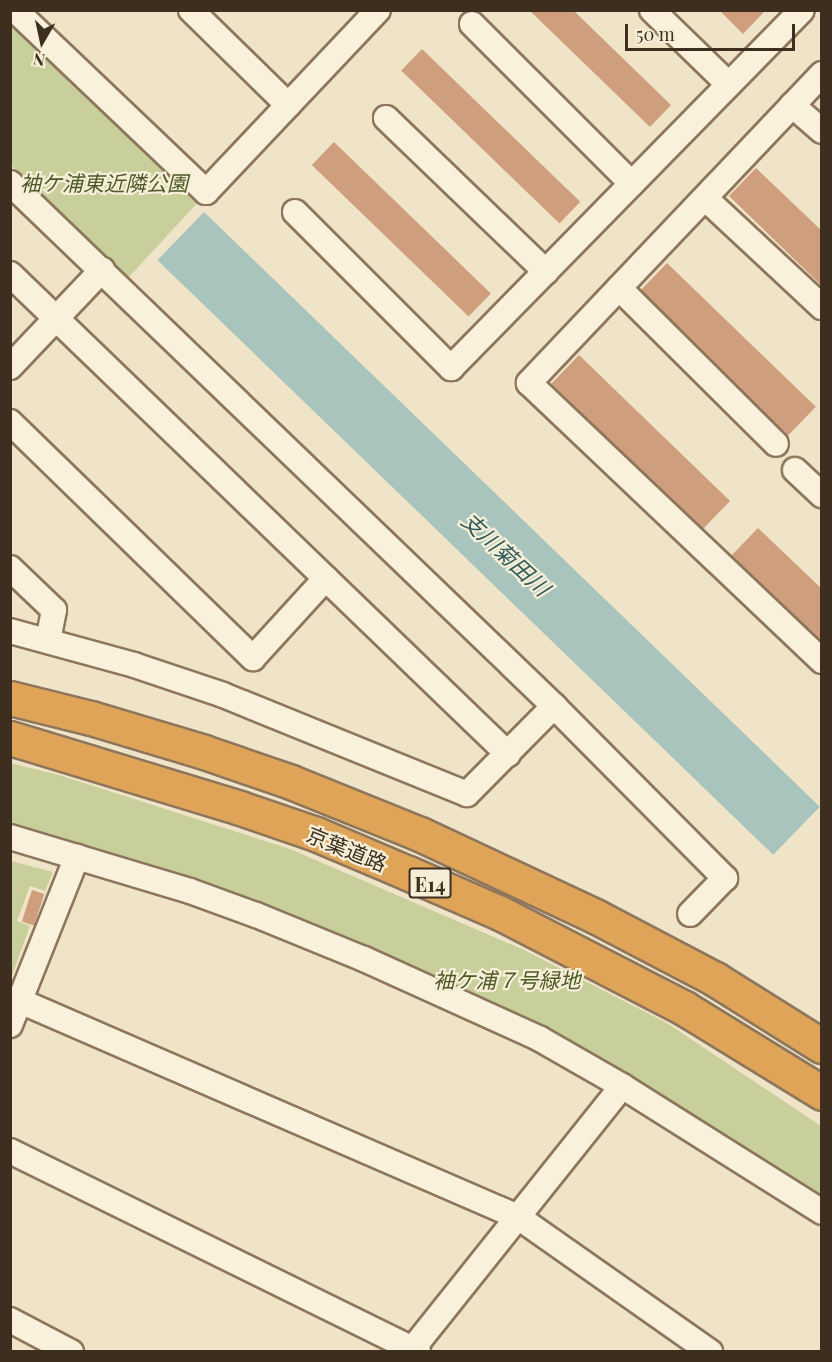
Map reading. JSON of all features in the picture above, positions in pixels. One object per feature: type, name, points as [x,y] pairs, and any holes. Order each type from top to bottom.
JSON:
[{"type":"highway","name":"京葉道路","points":[[10,698],[91,718],[204,752],[291,782],[420,834],[597,916],[715,979],[822,1046]]},
{"type":"highway","name":"京葉道路","points":[[10,738],[240,808],[316,834],[500,913],[674,1003],[822,1093]]},
{"type":"street","points":[[15,10],[206,192],[374,12]]},
{"type":"street","points":[[191,10],[288,105]]},
{"type":"street","points":[[652,10],[729,85]]},
{"type":"street","points":[[295,212],[451,368],[802,10]]},
{"type":"street","points":[[472,24],[632,184]]},
{"type":"street","points":[[822,74],[530,383],[822,662]]},
{"type":"street","points":[[792,105],[822,131]]},
{"type":"street","points":[[386,118],[546,272]]},
{"type":"street","points":[[10,183],[554,706],[725,878],[690,914]]},
{"type":"street","points":[[705,198],[822,307]]},
{"type":"street","points":[[10,367],[102,270]]},
{"type":"street","points":[[10,274],[507,754]]},
{"type":"street","points":[[619,288],[776,444]]},
{"type":"street","points":[[10,422],[253,658],[326,578]]},
{"type":"street","points":[[795,470],[822,495]]},
{"type":"street","points":[[10,568],[54,610],[48,640]]},
{"type":"street","points":[[10,631],[48,640],[223,694],[467,794],[554,706]]},
{"type":"street","points":[[10,837],[190,891],[364,960],[540,1040],[622,1086],[822,1212]]},
{"type":"street","points":[[10,1025],[77,857]]},
{"type":"street","points":[[20,1001],[518,1217],[710,1352]]},
{"type":"street","points":[[10,1151],[414,1350],[622,1086]]},
{"type":"street","points":[[10,1320],[71,1352]]},
{"type":"green space","name":"袖ケ浦東近隣公園","points":[[10,18],[200,200],[128,278],[11,165]]},
{"type":"green space","name":"袖ケ浦７号緑地","points":[[10,763],[59,775],[290,849],[524,950],[667,1023],[821,1126],[821,1202],[641,1082],[598,1057],[356,945],[187,876],[11,827]]},
{"type":"green space","points":[[11,861],[53,872],[45,891],[30,886],[17,921],[30,926],[11,978]]},
{"type":"water","name":"支川菊田川","points":[[204,212],[820,807],[773,855],[157,260]]},
{"type":"building","points":[[529,10],[573,10],[671,105],[650,127]]},
{"type":"building","points":[[719,10],[763,10],[764,12],[743,34]]},
{"type":"building","points":[[422,49],[580,202],[559,223],[401,71]]},
{"type":"building","points":[[334,142],[491,293],[469,316],[312,165]]},
{"type":"building","points":[[756,168],[822,231],[822,286],[729,196]]},
{"type":"building","points":[[667,263],[816,407],[788,436],[639,292]]},
{"type":"building","points":[[579,355],[730,501],[702,530],[551,384]]},
{"type":"building","points":[[758,528],[822,589],[822,646],[730,557]]},
{"type":"building","points":[[32,890],[44,894],[34,925],[22,921]]}]
